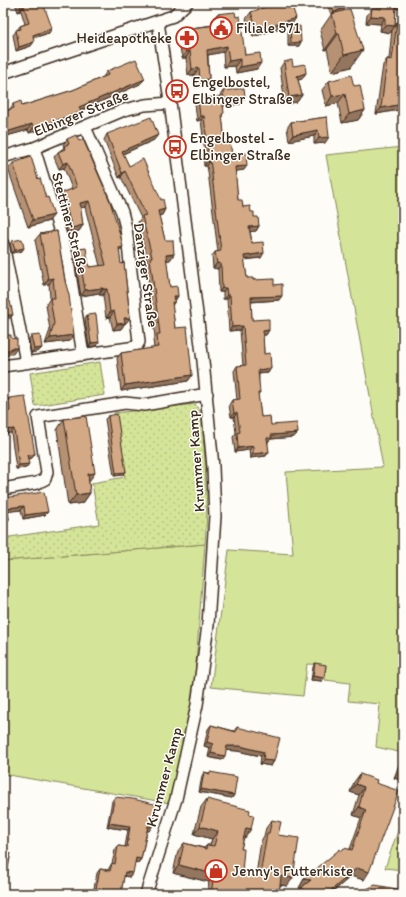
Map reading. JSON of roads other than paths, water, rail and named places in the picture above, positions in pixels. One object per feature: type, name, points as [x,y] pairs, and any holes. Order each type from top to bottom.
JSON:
[{"type":"street","points":[[3,73],[158,22],[173,16],[187,3]]},
{"type":"street","name":"Krummer Kamp","points":[[146,894],[176,799],[197,705],[207,632],[215,516],[213,467],[207,394],[170,103],[158,22]]},
{"type":"street","name":"Elbinger Straße","points":[[3,157],[34,148],[135,107],[170,103]]},
{"type":"street","name":"Danziger Straße","points":[[3,366],[136,347],[140,337],[126,228],[122,212],[85,127]]},
{"type":"street","name":"Stettiner Straße","points":[[34,148],[67,255],[82,354]]},
{"type":"street","points":[[3,244],[26,362]]},
{"type":"street","points":[[3,489],[37,483],[45,479],[47,472],[38,418],[125,403],[144,405],[207,394]]},
{"type":"place","name":"Filiale 571","points":[[221,28]]},
{"type":"place","name":"Heideapotheke","points":[[187,38]]},
{"type":"place","name":"Engelbostel, Elbinger Straße","points":[[177,91]]},
{"type":"place","name":"Engelbostel - Elbinger Straße","points":[[175,147]]},
{"type":"place","name":"Jenny's Futterkiste","points":[[216,871]]}]
